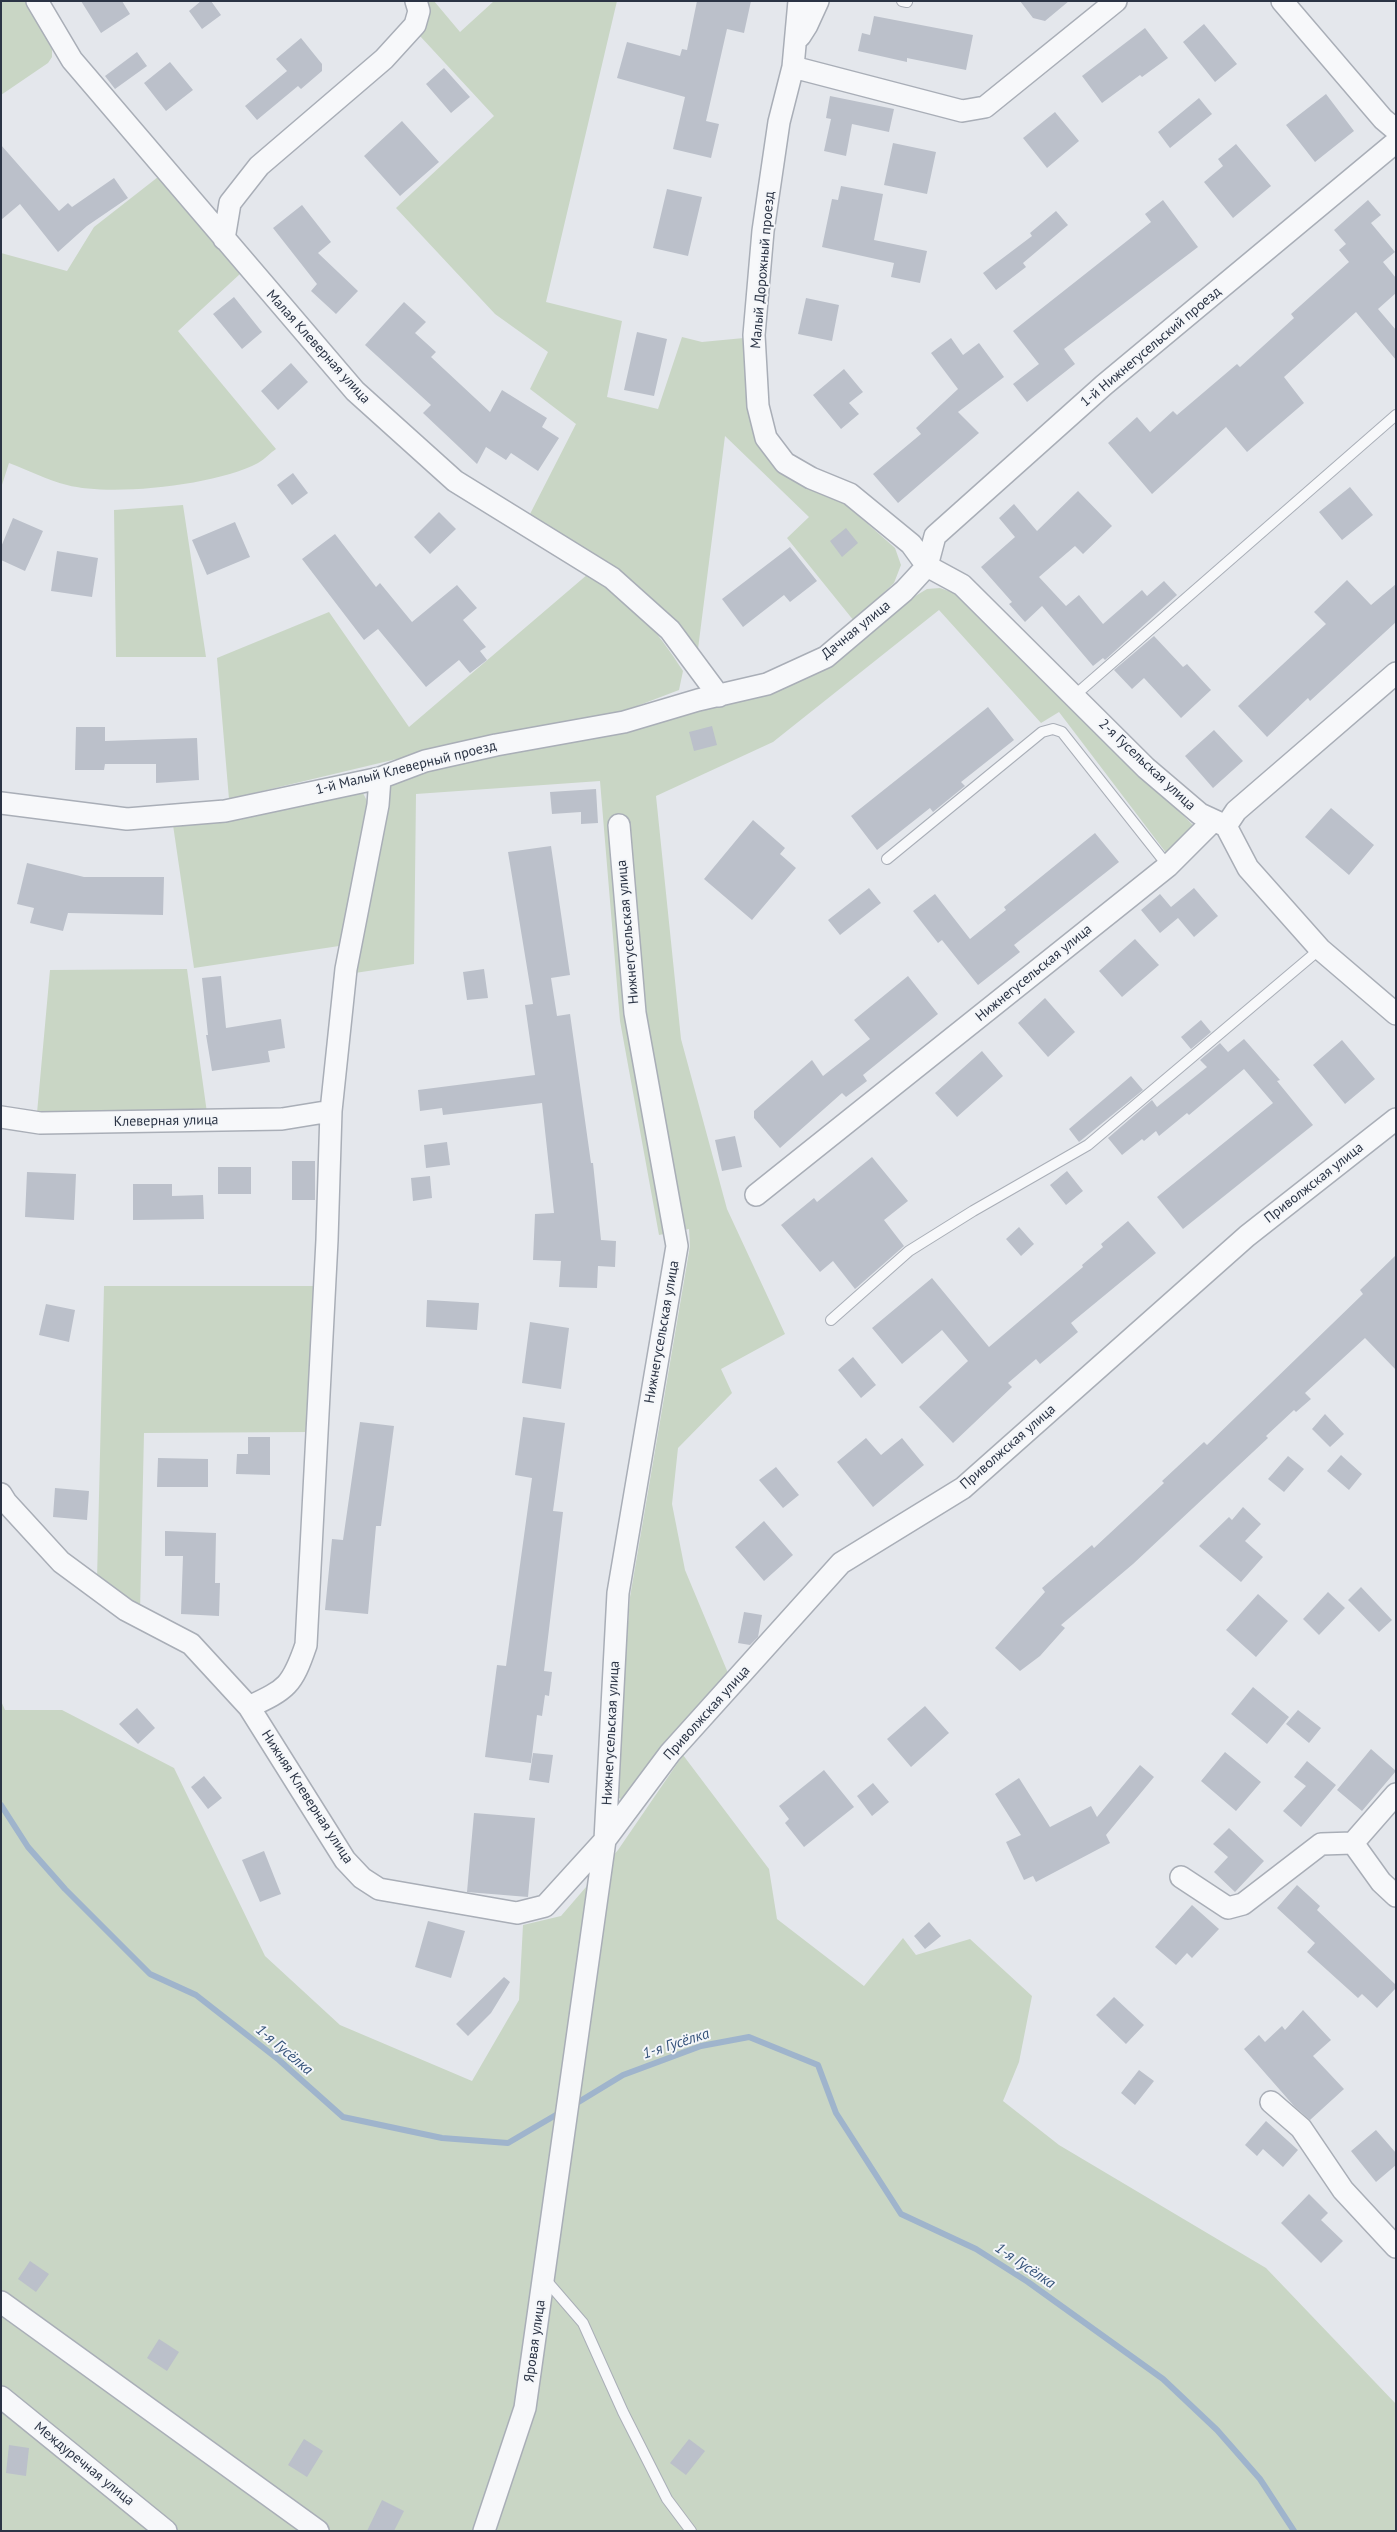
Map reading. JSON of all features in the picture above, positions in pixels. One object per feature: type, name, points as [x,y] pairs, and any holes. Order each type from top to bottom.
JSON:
[{"type":"street","name":"Малая Клеверная улица","points":[[37,1],[72,60],[355,390],[455,481],[612,578],[670,630],[719,696]]},
{"type":"street","name":"Малый Дорожный проезд","points":[[799,1],[793,67],[779,122],[763,231],[754,336],[758,406],[766,438],[785,463],[810,478],[850,494],[910,544],[927,566]]},
{"type":"street","name":"Малый Дорожный проезд","points":[[795,43],[808,25],[818,1]]},
{"type":"street","points":[[793,67],[962,111],[985,107],[1116,1]]},
{"type":"street","points":[[1282,1],[1383,119],[1396,130]]},
{"type":"street","points":[[224,239],[230,203],[259,166],[384,59],[415,25],[417,6]]},
{"type":"street","name":"1-й Нижнегусельский проезд","points":[[927,566],[935,536],[1104,385],[1396,142]]},
{"type":"street","name":"Дачная улица","points":[[719,696],[767,684],[826,657],[904,591],[927,566]]},
{"type":"street","name":"2-я Гусельская улица","points":[[927,566],[962,585],[1146,768],[1200,814],[1220,823],[1248,868],[1320,949],[1396,1014]]},
{"type":"street","name":"Нижнегусельская улица","points":[[756,1195],[1236,811],[1396,673]]},
{"type":"street","name":"1-й Малый Клеверный проезд","points":[[1,803],[127,819],[225,810],[380,778],[425,761],[496,745],[624,722],[719,696]]},
{"type":"street","points":[[249,1707],[281,1692],[297,1671],[306,1645],[331,1110],[346,969],[378,805],[380,778]]},
{"type":"street","name":"Нижнегусельская улица","points":[[562,2146],[605,1840],[618,1593],[677,1246],[636,1013],[619,825]]},
{"type":"street","name":"Клеверная улица","points":[[1,1117],[40,1123],[282,1119],[331,1110]]},
{"type":"street","name":"Приволжская улица","points":[[605,1840],[670,1753],[840,1563],[963,1488],[1247,1236],[1396,1119]]},
{"type":"street","name":"Нижняя Клеверная улица","points":[[1,1494],[6,1502],[61,1562],[132,1614],[192,1644],[249,1707],[345,1860],[362,1878],[379,1889],[517,1913],[545,1906],[605,1840]]},
{"type":"street","points":[[1181,1877],[1228,1908],[1243,1904],[1321,1844],[1353,1843],[1396,1794]]},
{"type":"street","points":[[1353,1843],[1381,1882],[1396,1896]]},
{"type":"street","points":[[1271,2102],[1301,2128],[1342,2190],[1396,2247]]},
{"type":"street","name":"Яровая улица","points":[[484,2531],[525,2408],[562,2146]]},
{"type":"street","points":[[1,2302],[318,2531]]},
{"type":"street","name":"Междуречная улица","points":[[1,2397],[10,2412],[166,2531]]},
{"type":"lane","points":[[1074,696],[1396,415]]},
{"type":"lane","points":[[887,859],[1042,732],[1053,729],[1062,732],[1168,866]]},
{"type":"lane","points":[[830,1320],[909,1251],[973,1211],[1088,1145],[1320,949]]},
{"type":"lane","points":[[544,2278],[583,2322],[623,2412],[667,2499],[691,2531]]},
{"type":"green space","points":[[1,1],[25,1],[52,49],[52,57],[48,63],[1,95]]},
{"type":"green space","points":[[429,1],[434,1],[460,32],[494,1],[617,1],[546,302],[622,321],[607,397],[658,409],[682,337],[702,342],[744,338],[749,408],[809,488],[844,503],[895,548],[901,565],[894,583],[854,621],[787,538],[809,517],[725,436],[698,649],[680,627],[619,569],[530,514],[576,424],[530,389],[548,352],[495,314],[396,208],[494,116],[420,36],[428,15]]},
{"type":"green space","points":[[158,177],[240,274],[178,331],[276,449],[263,460],[240,471],[191,483],[136,489],[110,490],[67,485],[9,463],[1,488],[1,253],[67,271],[94,227]]},
{"type":"green space","points":[[183,505],[206,657],[116,657],[114,510]]},
{"type":"green space","points":[[588,574],[630,605],[653,629],[683,671],[679,690],[624,711],[493,736],[229,799],[217,658],[329,612],[409,727]]},
{"type":"green space","points":[[940,588],[957,594],[1196,828],[1170,858],[1059,712],[1041,723],[939,610],[773,742],[656,796],[681,1039],[727,1209],[785,1334],[721,1369],[732,1393],[678,1448],[672,1504],[685,1570],[728,1673],[666,1743],[622,1800],[615,1795],[630,1597],[690,1246],[689,1229],[659,1235],[620,1021],[600,781],[416,794],[414,964],[355,973],[384,805],[390,784],[425,767],[769,692],[912,598],[927,589]]},
{"type":"green space","points":[[351,792],[363,793],[368,803],[339,946],[194,968],[173,825]]},
{"type":"green space","points":[[187,969],[207,1113],[37,1113],[50,970]]},
{"type":"green space","points":[[104,1286],[316,1286],[309,1432],[144,1433],[140,1612],[97,1580]]},
{"type":"green space","points":[[1,1701],[5,1710],[62,1710],[174,1768],[265,1956],[340,2025],[472,2081],[519,2000],[523,1925],[561,1916],[618,1850],[683,1755],[769,1869],[777,1919],[864,1986],[903,1938],[916,1955],[970,1939],[1032,1996],[1019,2062],[1003,2101],[1059,2145],[1266,2268],[1396,2404],[1396,2531],[1,2531]]},
{"type":"building","points":[[81,1],[122,1],[130,14],[101,33]]},
{"type":"building","points":[[201,1],[211,1],[221,15],[202,29],[189,11]]},
{"type":"building","points":[[697,1],[751,1],[744,33],[727,29],[706,121],[719,124],[711,158],[673,149],[685,97],[617,78],[627,42],[680,56],[682,49],[687,50]]},
{"type":"building","points":[[1020,1],[1069,1],[1045,21],[1033,18]]},
{"type":"building","points":[[874,16],[973,35],[966,70],[907,58],[907,62],[858,51],[862,33],[870,35]]},
{"type":"building","points":[[1204,24],[1237,64],[1215,82],[1183,42]]},
{"type":"building","points":[[1145,28],[1168,58],[1142,77],[1140,75],[1102,103],[1082,76]]},
{"type":"building","points":[[301,38],[322,64],[322,71],[301,89],[298,86],[257,120],[245,106],[287,71],[276,59]]},
{"type":"building","points":[[137,52],[147,66],[115,89],[105,76]]},
{"type":"building","points":[[170,62],[193,90],[166,111],[144,83]]},
{"type":"building","points":[[444,68],[470,97],[451,113],[426,84]]},
{"type":"building","points":[[1326,94],[1354,131],[1315,162],[1286,125]]},
{"type":"building","points":[[830,96],[894,109],[889,132],[852,124],[846,156],[824,151],[831,119],[826,118]]},
{"type":"building","points":[[1199,98],[1212,114],[1170,148],[1158,132]]},
{"type":"building","points":[[1055,112],[1079,141],[1047,168],[1023,138]]},
{"type":"building","points":[[402,121],[439,162],[400,196],[364,156]]},
{"type":"building","points":[[893,143],[936,152],[927,194],[884,185]]},
{"type":"building","points":[[1236,144],[1271,186],[1233,218],[1204,182],[1223,166],[1218,159]]},
{"type":"building","points":[[1,145],[59,211],[68,203],[72,207],[114,178],[128,198],[87,226],[58,252],[20,204],[1,220]]},
{"type":"building","points":[[841,186],[883,194],[874,240],[927,251],[920,283],[891,277],[894,263],[822,247],[832,199],[838,200]]},
{"type":"building","points":[[667,189],[702,197],[688,256],[653,248]]},
{"type":"building","points":[[1163,200],[1198,247],[1064,349],[1075,364],[1027,402],[1013,384],[1039,364],[1013,331],[1151,222],[1145,214]]},
{"type":"building","points":[[1368,200],[1381,215],[1371,223],[1395,252],[1383,262],[1396,278],[1396,293],[1378,309],[1396,330],[1396,360],[1356,312],[1284,377],[1304,403],[1247,452],[1226,427],[1152,494],[1108,443],[1137,417],[1150,432],[1173,411],[1177,415],[1237,364],[1240,367],[1294,318],[1291,314],[1349,262],[1339,250],[1346,244],[1334,230]]},
{"type":"building","points":[[302,205],[331,242],[318,253],[358,291],[336,314],[311,291],[317,284],[273,228]]},
{"type":"building","points":[[1056,211],[1068,225],[1023,263],[1026,267],[996,290],[983,273],[1032,236],[1030,233]]},
{"type":"building","points":[[234,297],[262,332],[242,349],[213,314]]},
{"type":"building","points":[[806,298],[839,305],[832,341],[798,334]]},
{"type":"building","points":[[404,302],[426,322],[415,333],[436,352],[431,357],[490,412],[502,390],[547,418],[542,427],[559,438],[538,471],[511,453],[506,460],[486,447],[477,464],[423,413],[431,405],[365,345]]},
{"type":"building","points":[[637,332],[667,339],[654,396],[624,390]]},
{"type":"building","points":[[951,338],[963,355],[979,343],[1004,377],[958,412],[979,433],[898,503],[873,474],[921,434],[916,428],[958,389],[931,353]]},
{"type":"building","points":[[291,363],[308,382],[278,410],[261,391]]},
{"type":"building","points":[[844,369],[863,392],[849,403],[859,414],[841,429],[813,395]]},
{"type":"building","points":[[293,473],[308,493],[292,505],[277,485]]},
{"type":"building","points":[[1350,487],[1373,515],[1342,540],[1319,512]]},
{"type":"building","points":[[1078,491],[1112,526],[1083,554],[1075,546],[1039,577],[1066,606],[1079,595],[1103,624],[1142,590],[1147,596],[1164,581],[1177,595],[1105,660],[1103,658],[1093,666],[1042,606],[1025,622],[1009,604],[1012,602],[981,567],[1015,537],[999,518],[1014,504],[1037,531]]},
{"type":"building","points":[[439,512],[456,529],[430,554],[414,537]]},
{"type":"building","points":[[13,518],[43,531],[25,571],[1,560],[1,547]]},
{"type":"building","points":[[235,522],[250,557],[207,575],[192,540]]},
{"type":"building","points":[[846,528],[858,543],[842,557],[830,541]]},
{"type":"building","points":[[335,534],[376,587],[380,583],[412,622],[457,585],[477,608],[463,620],[486,647],[480,651],[487,660],[470,673],[459,660],[426,687],[378,629],[364,640],[302,559]]},
{"type":"building","points":[[790,547],[817,581],[790,602],[784,595],[743,627],[722,599]]},
{"type":"building","points":[[57,551],[98,558],[92,597],[51,591]]},
{"type":"building","points":[[1347,580],[1371,605],[1396,584],[1396,622],[1310,701],[1308,698],[1267,737],[1238,706],[1326,624],[1314,612]]},
{"type":"building","points":[[1154,636],[1183,667],[1187,664],[1211,690],[1181,718],[1144,678],[1132,689],[1114,670]]},
{"type":"building","points":[[988,707],[1014,740],[961,782],[965,786],[933,812],[930,808],[877,850],[851,816]]},
{"type":"building","points":[[712,726],[717,745],[694,751],[689,732]]},
{"type":"building","points":[[76,727],[105,727],[105,741],[197,738],[199,780],[156,783],[156,764],[105,764],[104,770],[75,770]]},
{"type":"building","points":[[1214,730],[1243,761],[1213,788],[1185,756]]},
{"type":"building","points":[[596,789],[598,823],[581,824],[581,812],[552,814],[550,792]]},
{"type":"building","points":[[1331,808],[1374,845],[1349,875],[1305,837]]},
{"type":"building","points":[[753,820],[785,848],[780,854],[796,868],[752,920],[704,879]]},
{"type":"building","points":[[1095,833],[1119,862],[1014,945],[1020,952],[978,985],[942,940],[938,943],[913,911],[935,894],[970,939],[1006,910],[1004,907]]},
{"type":"building","points":[[551,846],[570,975],[551,978],[557,1016],[570,1014],[591,1163],[593,1163],[601,1240],[616,1241],[615,1267],[598,1266],[597,1288],[559,1287],[561,1261],[533,1260],[535,1214],[554,1213],[542,1103],[443,1115],[442,1108],[420,1111],[418,1090],[535,1075],[525,1005],[533,1004],[508,852]]},
{"type":"building","points":[[27,863],[84,877],[164,877],[163,915],[68,913],[63,931],[30,923],[34,908],[17,904]]},
{"type":"building","points":[[869,888],[881,903],[840,935],[828,920]]},
{"type":"building","points":[[1194,888],[1218,916],[1194,937],[1178,918],[1160,933],[1141,910],[1160,894],[1171,907]]},
{"type":"building","points":[[1135,939],[1159,965],[1122,997],[1099,971]]},
{"type":"building","points":[[484,969],[488,998],[467,1000],[463,972]]},
{"type":"building","points":[[221,976],[226,1028],[281,1019],[285,1048],[268,1051],[270,1062],[212,1071],[206,1035],[208,1035],[202,978]]},
{"type":"building","points":[[908,976],[938,1014],[863,1075],[867,1081],[846,1097],[842,1093],[780,1148],[754,1118],[754,1111],[812,1060],[823,1076],[870,1039],[854,1020]]},
{"type":"building","points":[[1045,998],[1075,1032],[1048,1057],[1018,1023]]},
{"type":"building","points":[[1201,1020],[1211,1032],[1191,1049],[1181,1037]]},
{"type":"building","points":[[1244,1039],[1280,1080],[1277,1081],[1313,1125],[1183,1229],[1157,1197],[1273,1103],[1244,1069],[1189,1115],[1187,1113],[1159,1136],[1156,1131],[1144,1141],[1142,1139],[1122,1155],[1108,1138],[1152,1100],[1157,1107],[1207,1067],[1200,1060],[1220,1043],[1228,1052]]},
{"type":"building","points":[[1342,1040],[1375,1079],[1345,1104],[1313,1065]]},
{"type":"building","points":[[982,1051],[1003,1076],[957,1117],[935,1093]]},
{"type":"building","points":[[1131,1076],[1143,1090],[1079,1142],[1069,1129]]},
{"type":"building","points":[[735,1136],[742,1167],[722,1171],[715,1140]]},
{"type":"building","points":[[447,1142],[450,1165],[426,1168],[424,1145]]},
{"type":"building","points":[[872,1157],[908,1201],[884,1220],[904,1246],[855,1289],[833,1261],[820,1272],[781,1225],[814,1198],[817,1202]]},
{"type":"building","points":[[292,1161],[315,1161],[315,1200],[292,1200]]},
{"type":"building","points":[[218,1167],[251,1167],[251,1194],[218,1194]]},
{"type":"building","points":[[1067,1171],[1083,1191],[1066,1205],[1050,1185]]},
{"type":"building","points":[[27,1172],[76,1174],[74,1220],[25,1217]]},
{"type":"building","points":[[430,1176],[432,1198],[413,1201],[411,1178]]},
{"type":"building","points":[[133,1184],[172,1184],[172,1196],[203,1195],[204,1219],[133,1220]]},
{"type":"building","points":[[1128,1221],[1156,1253],[1071,1323],[1078,1332],[1040,1364],[1036,1359],[1008,1383],[1012,1387],[953,1443],[919,1407],[968,1361],[942,1330],[902,1364],[872,1328],[932,1278],[989,1347],[1083,1267],[1082,1265],[1103,1247],[1101,1244]]},
{"type":"building","points":[[1019,1227],[1034,1244],[1021,1256],[1006,1239]]},
{"type":"building","points":[[1396,1255],[1396,1370],[1365,1338],[1305,1393],[1311,1399],[1296,1412],[1294,1410],[1266,1436],[1268,1438],[1133,1564],[1061,1625],[1065,1628],[1040,1656],[1020,1671],[995,1648],[1045,1592],[1042,1588],[1092,1545],[1094,1548],[1164,1483],[1162,1481],[1204,1442],[1207,1445],[1363,1294],[1360,1290]]},
{"type":"building","points":[[427,1300],[479,1303],[477,1330],[426,1327]]},
{"type":"building","points":[[46,1304],[75,1310],[69,1342],[39,1335]]},
{"type":"building","points":[[530,1322],[569,1328],[561,1389],[522,1383]]},
{"type":"building","points":[[853,1357],[876,1385],[861,1398],[838,1370]]},
{"type":"building","points":[[1325,1414],[1344,1434],[1330,1447],[1312,1429]]},
{"type":"building","points":[[523,1417],[565,1423],[553,1511],[563,1512],[544,1671],[552,1672],[549,1696],[545,1695],[542,1716],[537,1715],[531,1763],[485,1757],[497,1665],[506,1666],[532,1478],[515,1475]]},
{"type":"building","points":[[360,1422],[394,1426],[381,1526],[376,1526],[368,1614],[325,1610],[332,1539],[343,1540]]},
{"type":"building","points":[[248,1437],[270,1437],[270,1475],[236,1474],[237,1454],[248,1454]]},
{"type":"building","points":[[866,1438],[881,1455],[902,1438],[924,1465],[873,1507],[837,1462]]},
{"type":"building","points":[[1341,1455],[1362,1474],[1349,1490],[1327,1471]]},
{"type":"building","points":[[1288,1456],[1304,1469],[1284,1492],[1268,1479]]},
{"type":"building","points":[[158,1458],[208,1459],[208,1487],[157,1487]]},
{"type":"building","points":[[776,1467],[799,1495],[783,1508],[759,1480]]},
{"type":"building","points":[[55,1488],[89,1491],[87,1520],[53,1517]]},
{"type":"building","points":[[1243,1507],[1261,1524],[1245,1541],[1263,1557],[1241,1582],[1199,1546],[1229,1517],[1232,1520]]},
{"type":"building","points":[[764,1521],[793,1555],[764,1581],[735,1547]]},
{"type":"building","points":[[165,1531],[216,1533],[215,1583],[220,1583],[219,1616],[181,1614],[183,1556],[165,1556]]},
{"type":"building","points":[[1361,1587],[1392,1620],[1379,1632],[1348,1600]]},
{"type":"building","points":[[1328,1592],[1345,1608],[1319,1635],[1303,1619]]},
{"type":"building","points":[[1258,1594],[1288,1621],[1256,1657],[1226,1630]]},
{"type":"building","points":[[744,1612],[762,1615],[758,1637],[750,1645],[738,1643]]},
{"type":"building","points":[[1253,1687],[1289,1717],[1267,1744],[1231,1714]]},
{"type":"building","points":[[925,1706],[949,1733],[911,1767],[887,1739]]},
{"type":"building","points":[[137,1708],[155,1728],[138,1744],[119,1724]]},
{"type":"building","points":[[1298,1710],[1321,1728],[1309,1743],[1286,1724]]},
{"type":"building","points":[[1371,1749],[1396,1771],[1362,1811],[1337,1790]]},
{"type":"building","points":[[1225,1752],[1261,1782],[1236,1811],[1201,1781]]},
{"type":"building","points":[[533,1753],[553,1755],[549,1783],[529,1780]]},
{"type":"building","points":[[1307,1761],[1336,1785],[1301,1827],[1283,1811],[1306,1786],[1294,1777]]},
{"type":"building","points":[[1140,1765],[1154,1777],[1106,1835],[1110,1843],[1036,1882],[1033,1876],[1024,1880],[1006,1842],[1021,1835],[995,1794],[1019,1778],[1050,1827],[1091,1806],[1097,1817]]},
{"type":"building","points":[[824,1770],[854,1807],[804,1847],[785,1823],[789,1819],[779,1806]]},
{"type":"building","points":[[204,1776],[222,1798],[208,1809],[191,1787]]},
{"type":"building","points":[[873,1783],[889,1802],[872,1816],[857,1796]]},
{"type":"building","points":[[474,1813],[535,1818],[528,1897],[467,1892]]},
{"type":"building","points":[[1229,1828],[1264,1861],[1235,1892],[1214,1872],[1228,1857],[1213,1844]]},
{"type":"building","points":[[264,1851],[281,1894],[260,1902],[242,1860]]},
{"type":"building","points":[[1297,1885],[1320,1906],[1317,1910],[1396,1985],[1396,1988],[1377,2008],[1362,1994],[1358,1998],[1307,1952],[1315,1943],[1277,1908]]},
{"type":"building","points":[[1192,1905],[1219,1929],[1192,1958],[1187,1953],[1176,1965],[1155,1947]]},
{"type":"building","points":[[428,1921],[465,1931],[451,1978],[415,1967]]},
{"type":"building","points":[[929,1922],[941,1936],[925,1949],[914,1936]]},
{"type":"building","points":[[504,1977],[510,1982],[491,2013],[468,2036],[456,2024]]},
{"type":"building","points":[[1114,1997],[1144,2025],[1126,2044],[1096,2015]]},
{"type":"building","points":[[1303,2010],[1331,2040],[1313,2056],[1344,2089],[1310,2120],[1294,2106],[1244,2049],[1259,2035],[1265,2042],[1282,2026],[1285,2030]]},
{"type":"building","points":[[1139,2070],[1154,2081],[1135,2105],[1121,2093]]},
{"type":"building","points":[[1266,2121],[1298,2150],[1283,2167],[1263,2149],[1257,2156],[1245,2145]]},
{"type":"building","points":[[1376,2130],[1396,2153],[1396,2165],[1376,2182],[1351,2151]]},
{"type":"building","points":[[1309,2194],[1328,2213],[1321,2220],[1343,2241],[1321,2263],[1281,2223]]},
{"type":"building","points":[[30,2261],[49,2274],[36,2292],[18,2279]]},
{"type":"building","points":[[159,2339],[179,2352],[167,2371],[147,2358]]},
{"type":"building","points":[[304,2439],[323,2451],[307,2477],[288,2465]]},
{"type":"building","points":[[689,2439],[705,2451],[686,2475],[670,2463]]},
{"type":"building","points":[[9,2445],[29,2448],[26,2476],[6,2473]]},
{"type":"building","points":[[382,2500],[404,2511],[394,2531],[367,2531]]},
{"type":"waterway","name":"1-я Гусёлка","points":[[1,1805],[28,1847],[65,1889],[150,1974],[196,1995],[279,2060],[343,2117],[442,2138],[508,2143],[561,2112]]},
{"type":"waterway","name":"1-я Гусёлка","points":[[572,2106],[623,2075],[701,2046],[749,2037],[818,2065],[836,2113],[901,2214],[976,2249],[1028,2282],[1163,2379],[1217,2430],[1260,2479],[1294,2531]]}]
